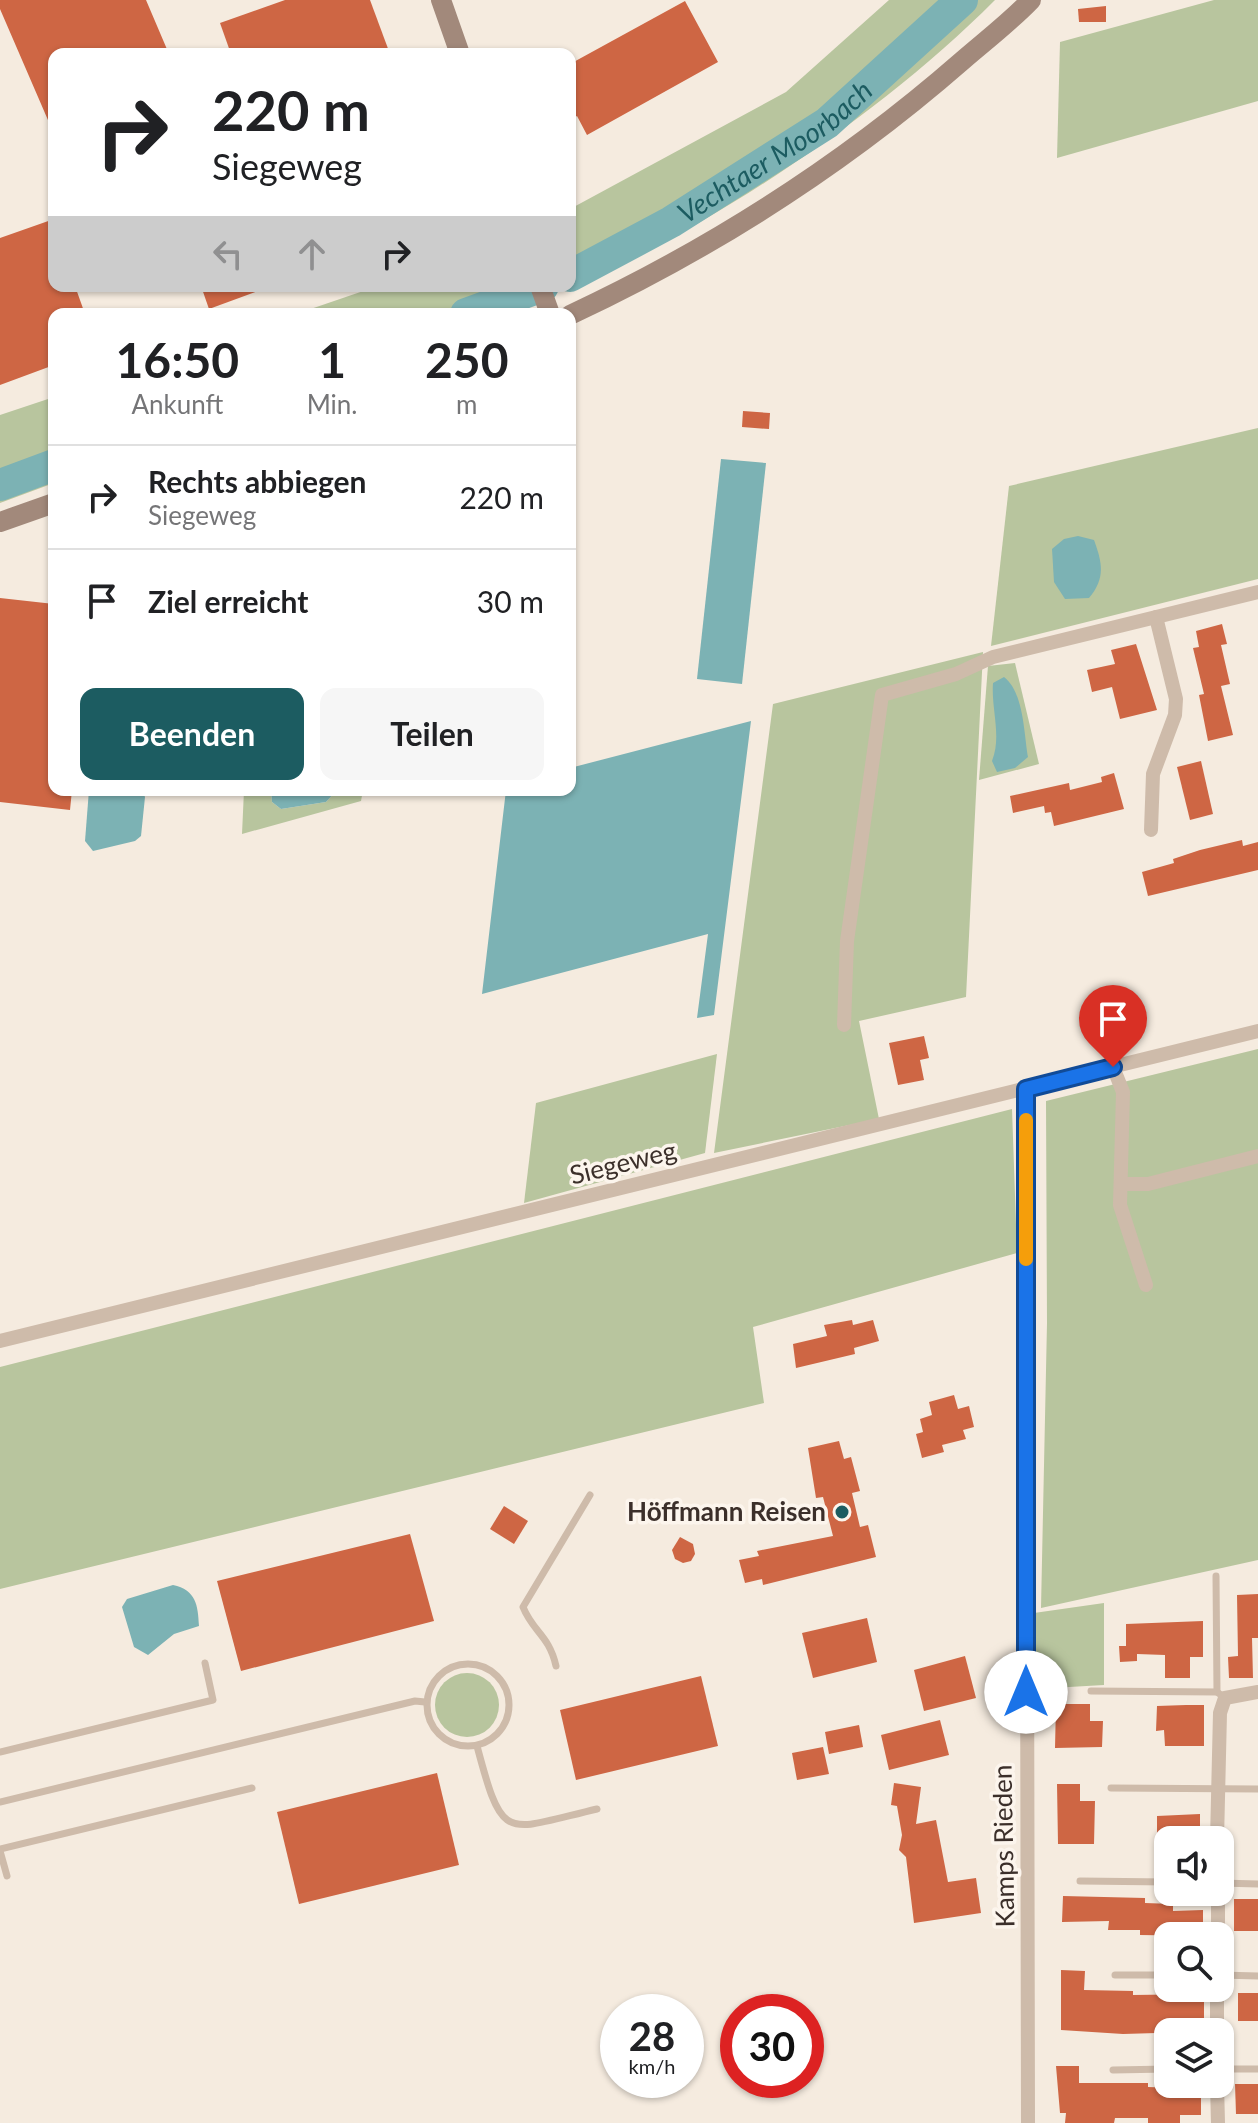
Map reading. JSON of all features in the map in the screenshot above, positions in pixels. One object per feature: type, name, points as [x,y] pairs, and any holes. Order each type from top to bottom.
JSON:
[{"type":"main road","points":[[441,0],[458,48]]},
{"type":"main road","points":[[576,312],[714,242],[832,166],[927,91],[1031,0]]},
{"type":"main road","points":[[0,522],[48,505]]},
{"type":"street","points":[[844,1025],[847,941],[882,695],[956,674],[993,657],[1258,592]]},
{"type":"street","points":[[1151,830],[1153,774],[1175,715],[1176,699],[1156,617]]},
{"type":"street","name":"Siegeweg","points":[[0,1341],[1258,1031]]},
{"type":"street","points":[[1113,1067],[1123,1092],[1120,1205],[1146,1285]]},
{"type":"street","name":"Kamps Rieden","points":[[1026,1089],[1028,2123]]},
{"type":"street","points":[[1121,1184],[1148,1184],[1258,1156]]},
{"type":"street","points":[[1217,1826],[1221,1695],[1258,1692]]},
{"type":"street","points":[[1217,2098],[1218,2123]]},
{"type":"lane","points":[[556,1666],[551,1646],[528,1621],[523,1607],[590,1495]]},
{"type":"lane","points":[[1091,1691],[1221,1695],[1216,1576]]},
{"type":"lane","points":[[0,1752],[213,1700],[205,1663]]},
{"type":"lane","points":[[466,1663],[487,1668],[503,1683],[509,1701],[506,1721],[494,1737],[477,1746],[458,1745],[441,1737],[430,1723],[425,1702],[431,1685],[446,1669],[466,1663]]},
{"type":"lane","points":[[0,1802],[415,1701],[425,1702]]},
{"type":"lane","points":[[477,1746],[491,1799],[500,1817],[511,1824],[524,1826],[597,1809]]},
{"type":"lane","points":[[7,1876],[0,1850],[252,1788]]},
{"type":"lane","points":[[1111,1788],[1258,1789]]},
{"type":"lane","points":[[1080,1881],[1154,1882]]},
{"type":"lane","points":[[1234,1883],[1258,1884]]},
{"type":"lane","points":[[1115,1975],[1154,1975]]},
{"type":"lane","points":[[1234,1975],[1258,1976]]},
{"type":"lane","points":[[1113,2070],[1154,2069]]},
{"type":"lane","points":[[1234,2069],[1258,2069]]},
{"type":"green space","points":[[889,0],[995,0],[902,84],[796,162],[684,231],[576,287],[576,206],[786,92]]},
{"type":"green space","points":[[1214,0],[1258,0],[1258,101],[1057,158],[1060,42]]},
{"type":"green space","points":[[360,292],[517,292],[522,308],[314,308]]},
{"type":"green space","points":[[48,399],[48,485],[0,503],[0,415]]},
{"type":"green space","points":[[1258,428],[1258,579],[991,646],[1009,486]]},
{"type":"green space","points":[[983,652],[966,997],[859,1021],[879,1119],[714,1153],[773,704]]},
{"type":"green space","points":[[1015,663],[1039,764],[979,780],[988,666]]},
{"type":"green space","points":[[244,796],[272,796],[272,802],[281,809],[326,802],[332,796],[362,796],[361,801],[242,834]]},
{"type":"green space","points":[[1258,1049],[1258,1560],[1041,1608],[1047,1323],[1046,1101]]},
{"type":"green space","points":[[717,1054],[705,1153],[524,1203],[536,1103]]},
{"type":"green space","points":[[1012,1109],[1017,1253],[753,1327],[764,1403],[0,1589],[0,1367]]},
{"type":"green space","points":[[1104,1603],[1104,1685],[1034,1689],[1034,1613]]},
{"type":"green space","points":[[467,1673],[485,1679],[493,1687],[499,1705],[493,1723],[485,1731],[467,1737],[449,1731],[441,1723],[435,1705],[441,1687],[449,1679]]},
{"type":"water","points":[[721,459],[766,463],[742,684],[697,679]]},
{"type":"water","points":[[1078,536],[1094,540],[1100,577],[1089,598],[1065,599],[1054,582],[1052,549],[1064,539]]},
{"type":"water","points":[[1004,677],[1011,684],[1019,703],[1028,757],[1015,768],[997,772],[992,761],[996,742],[993,683]]},
{"type":"water","points":[[751,721],[714,1015],[697,1018],[708,934],[482,994],[505,796],[576,796],[576,766]]},
{"type":"water","points":[[89,796],[145,796],[141,836],[135,841],[93,851],[85,841]]},
{"type":"water","points":[[272,796],[332,796],[326,802],[281,809],[272,802]]},
{"type":"water","points":[[173,1585],[191,1595],[198,1611],[199,1626],[174,1634],[148,1655],[134,1647],[122,1607],[127,1599]]},
{"type":"building","points":[[0,0],[146,0],[166,48],[48,48],[48,120],[0,9]]},
{"type":"building","points":[[285,0],[370,0],[388,48],[229,48],[220,23]]},
{"type":"building","points":[[685,1],[718,62],[587,135],[576,117],[576,61]]},
{"type":"building","points":[[1106,6],[1106,22],[1079,22],[1078,9]]},
{"type":"building","points":[[48,221],[48,292],[77,292],[83,308],[48,308],[48,367],[0,385],[0,238]]},
{"type":"building","points":[[203,292],[255,292],[212,308],[209,308]]},
{"type":"building","points":[[743,411],[770,413],[769,429],[742,427]]},
{"type":"building","points":[[0,598],[48,603],[48,796],[71,796],[70,810],[0,802]]},
{"type":"building","points":[[1222,624],[1227,644],[1221,645],[1230,684],[1221,686],[1233,735],[1208,741],[1199,695],[1204,694],[1193,648],[1199,647],[1196,631]]},
{"type":"building","points":[[1136,644],[1157,710],[1120,719],[1112,687],[1092,692],[1087,670],[1115,664],[1111,650]]},
{"type":"building","points":[[1201,761],[1213,814],[1190,820],[1177,767]]},
{"type":"building","points":[[1114,773],[1124,809],[1054,826],[1051,812],[1045,813],[1044,806],[1013,813],[1010,796],[1069,783],[1070,790],[1102,782],[1101,777]]},
{"type":"building","points":[[1242,840],[1243,846],[1258,842],[1258,870],[1148,896],[1142,872],[1174,863],[1173,859],[1200,850]]},
{"type":"building","points":[[924,1036],[929,1058],[920,1060],[924,1080],[898,1085],[889,1043]]},
{"type":"building","points":[[852,1320],[853,1325],[873,1320],[879,1341],[854,1348],[855,1354],[796,1368],[793,1344],[827,1336],[824,1325]]},
{"type":"building","points":[[954,1395],[958,1409],[969,1406],[974,1427],[963,1430],[966,1439],[942,1445],[944,1452],[922,1458],[916,1434],[923,1432],[920,1419],[932,1415],[929,1402]]},
{"type":"building","name":"Höffmann Reisen","points":[[839,1441],[844,1459],[851,1457],[860,1491],[852,1493],[860,1527],[868,1525],[876,1557],[763,1585],[762,1579],[745,1583],[739,1560],[759,1556],[757,1551],[833,1536],[823,1497],[816,1498],[808,1448]]},
{"type":"building","points":[[504,1506],[528,1521],[514,1544],[490,1529]]},
{"type":"building","points":[[410,1534],[434,1621],[241,1671],[217,1581]]},
{"type":"building","points":[[680,1537],[693,1544],[695,1554],[691,1561],[683,1563],[675,1559],[672,1550]]},
{"type":"building","points":[[1258,1594],[1258,1638],[1252,1638],[1253,1678],[1229,1678],[1228,1657],[1238,1656],[1237,1595]]},
{"type":"building","points":[[867,1618],[877,1662],[813,1678],[802,1633]]},
{"type":"building","points":[[1203,1621],[1203,1657],[1190,1657],[1190,1678],[1165,1678],[1165,1655],[1137,1654],[1137,1661],[1120,1662],[1119,1646],[1126,1646],[1126,1624]]},
{"type":"building","points":[[965,1656],[976,1698],[924,1711],[914,1670]]},
{"type":"building","points":[[701,1676],[718,1746],[576,1780],[560,1710]]},
{"type":"building","points":[[1056,1704],[1090,1704],[1090,1721],[1103,1721],[1102,1747],[1055,1748]]},
{"type":"building","points":[[1204,1705],[1204,1746],[1165,1746],[1164,1730],[1156,1731],[1157,1706]]},
{"type":"building","points":[[940,1720],[949,1755],[889,1770],[881,1735]]},
{"type":"building","points":[[859,1725],[863,1747],[829,1754],[825,1732]]},
{"type":"building","points":[[823,1747],[829,1774],[797,1780],[792,1753]]},
{"type":"building","points":[[437,1773],[459,1865],[299,1904],[277,1812]]},
{"type":"building","points":[[894,1783],[921,1787],[916,1824],[936,1820],[948,1882],[976,1878],[981,1913],[914,1923],[906,1857],[899,1850],[902,1835],[897,1806],[891,1805]]},
{"type":"building","points":[[1057,1784],[1080,1784],[1080,1801],[1095,1801],[1094,1844],[1058,1844]]},
{"type":"building","points":[[1200,1814],[1200,1826],[1157,1826],[1157,1816]]},
{"type":"building","points":[[1063,1896],[1145,1898],[1145,1903],[1154,1903],[1154,1906],[1173,1906],[1173,1911],[1203,1910],[1203,1922],[1154,1922],[1154,1935],[1140,1935],[1140,1930],[1108,1930],[1109,1921],[1062,1922]]},
{"type":"building","points":[[1234,1899],[1258,1899],[1258,1931],[1234,1931]]},
{"type":"building","points":[[1061,1970],[1085,1971],[1084,1990],[1133,1991],[1133,1995],[1154,1995],[1154,2002],[1204,2002],[1204,2018],[1154,2018],[1154,2033],[1061,2030]]},
{"type":"building","points":[[1238,1993],[1258,1993],[1258,2021],[1238,2021]]},
{"type":"building","points":[[1056,2066],[1079,2066],[1079,2083],[1148,2083],[1148,2087],[1154,2087],[1154,2098],[1201,2098],[1201,2115],[1180,2115],[1180,2123],[1148,2123],[1148,2118],[1115,2118],[1114,2123],[1065,2123],[1066,2113],[1060,2113]]},
{"type":"building","points":[[1235,2084],[1258,2084],[1258,2114],[1236,2114]]},
{"type":"waterway","name":"Vechtaer Moorbach","points":[[576,273],[671,222],[827,123],[962,0]]},
{"type":"waterway","name":"Vechtaer Moorbach","points":[[482,308],[526,292]]},
{"type":"waterway","name":"Vechtaer Moorbach","points":[[0,485],[48,467]]},
{"type":"slow traffic","points":[[1026,1120],[1026,1259]]},
{"type":"place","name":"Höffmann Reisen","points":[[842,1512]]},
{"type":"route","points":[[1026,1692],[1026,1089],[1113,1067]]}]
